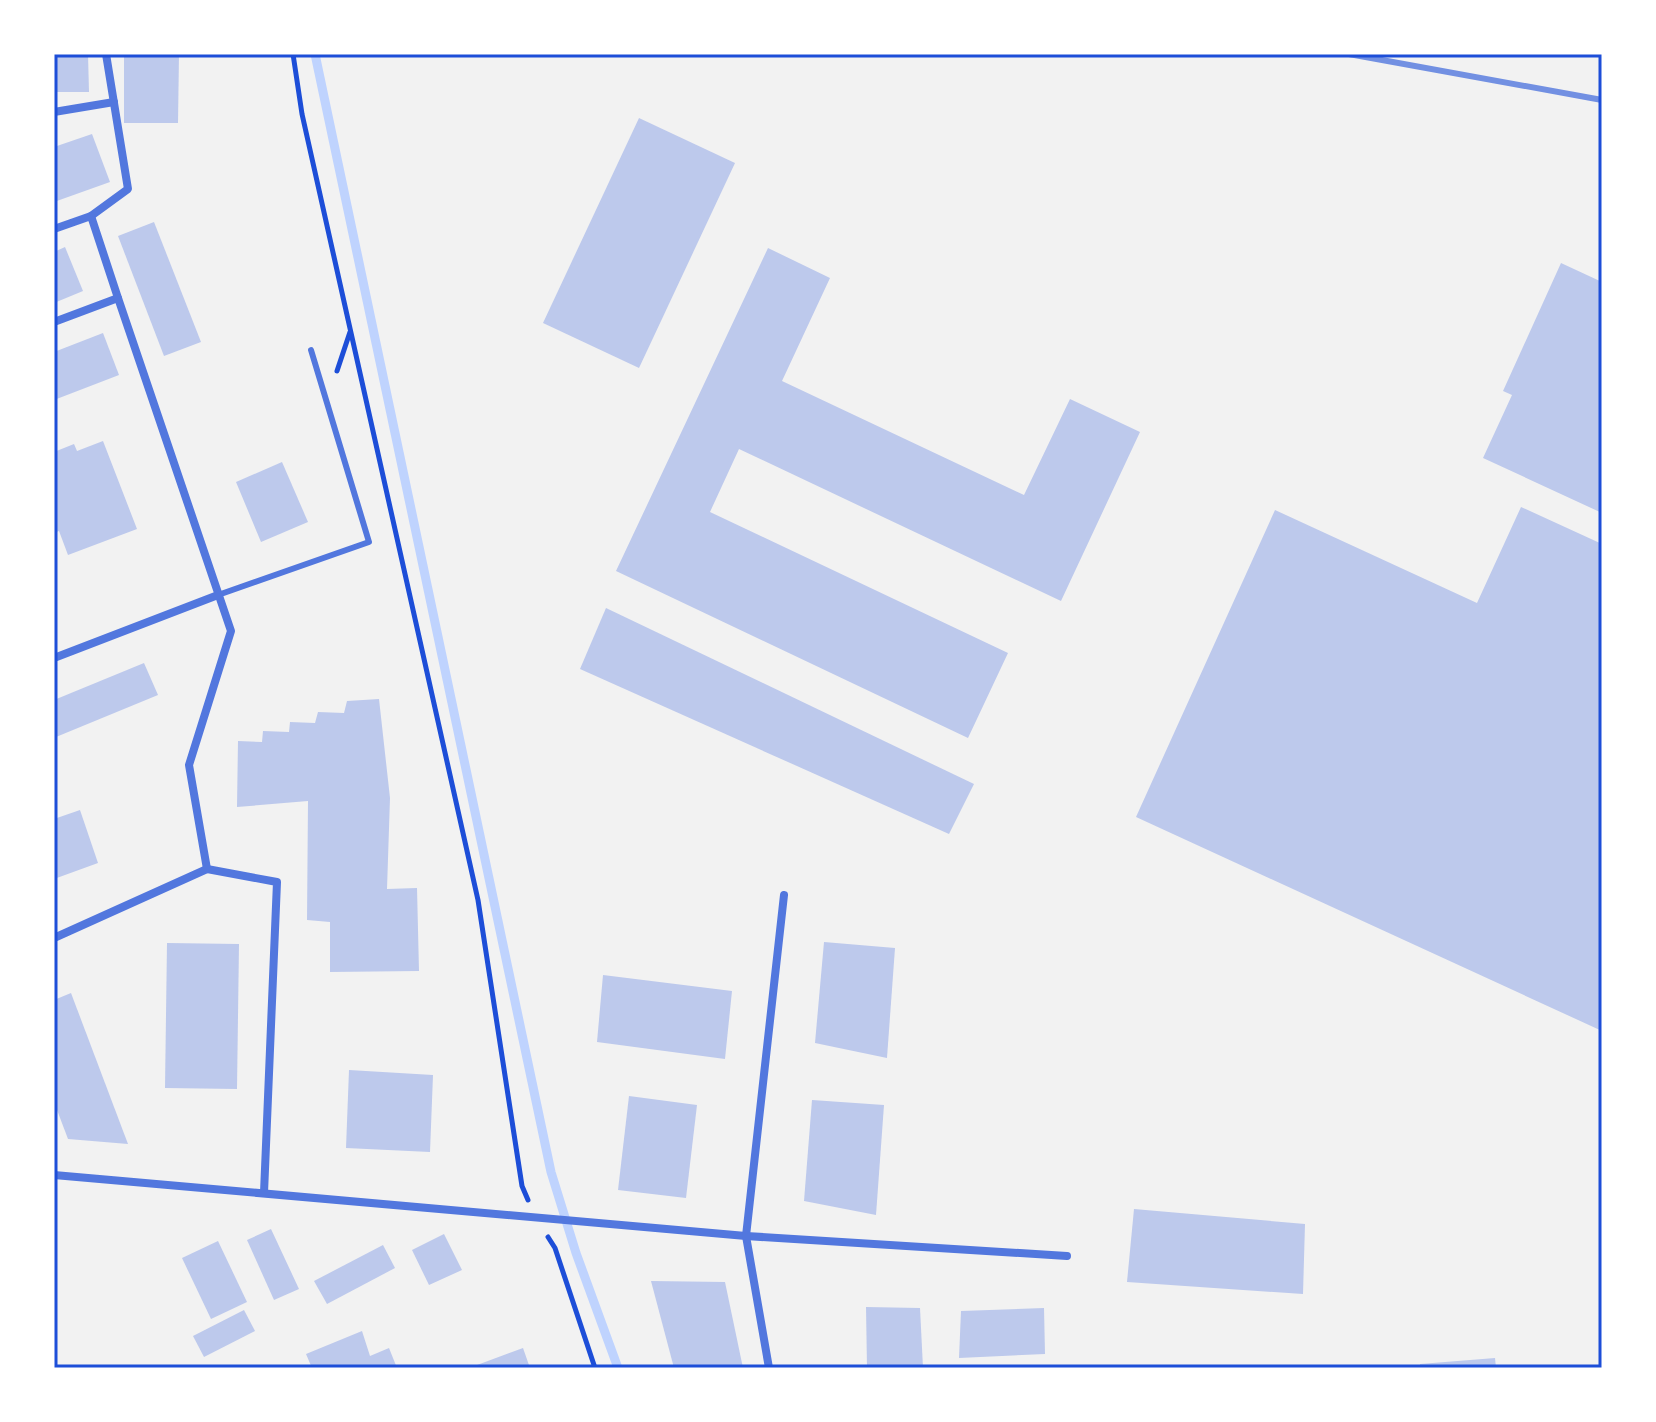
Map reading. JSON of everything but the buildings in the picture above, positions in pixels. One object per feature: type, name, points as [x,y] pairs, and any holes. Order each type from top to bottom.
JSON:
[{"type":"street","points":[[54,229],[91,216],[128,189],[106,54]]},
{"type":"street","points":[[54,112],[114,102]]},
{"type":"street","points":[[91,216],[231,631],[189,765],[207,869]]},
{"type":"street","points":[[54,322],[118,298]]},
{"type":"street","points":[[54,658],[218,595]]},
{"type":"street","points":[[54,938],[207,869],[277,882],[264,1193]]},
{"type":"street","points":[[769,1368],[746,1236],[784,895]]},
{"type":"street","points":[[54,1175],[746,1236],[1067,1256]]},
{"type":"lane","points":[[218,595],[369,542],[311,350]]},
{"type":"path","points":[[293,54],[302,114],[478,900],[522,1186],[536,1218],[555,1248],[595,1368]]},
{"type":"path","points":[[320,379],[337,373],[351,331]]},
{"type":"waterway","points":[[315,54],[551,1172],[576,1253],[618,1368]]},
{"type":"railway","points":[[1349,54],[1602,100]]}]
